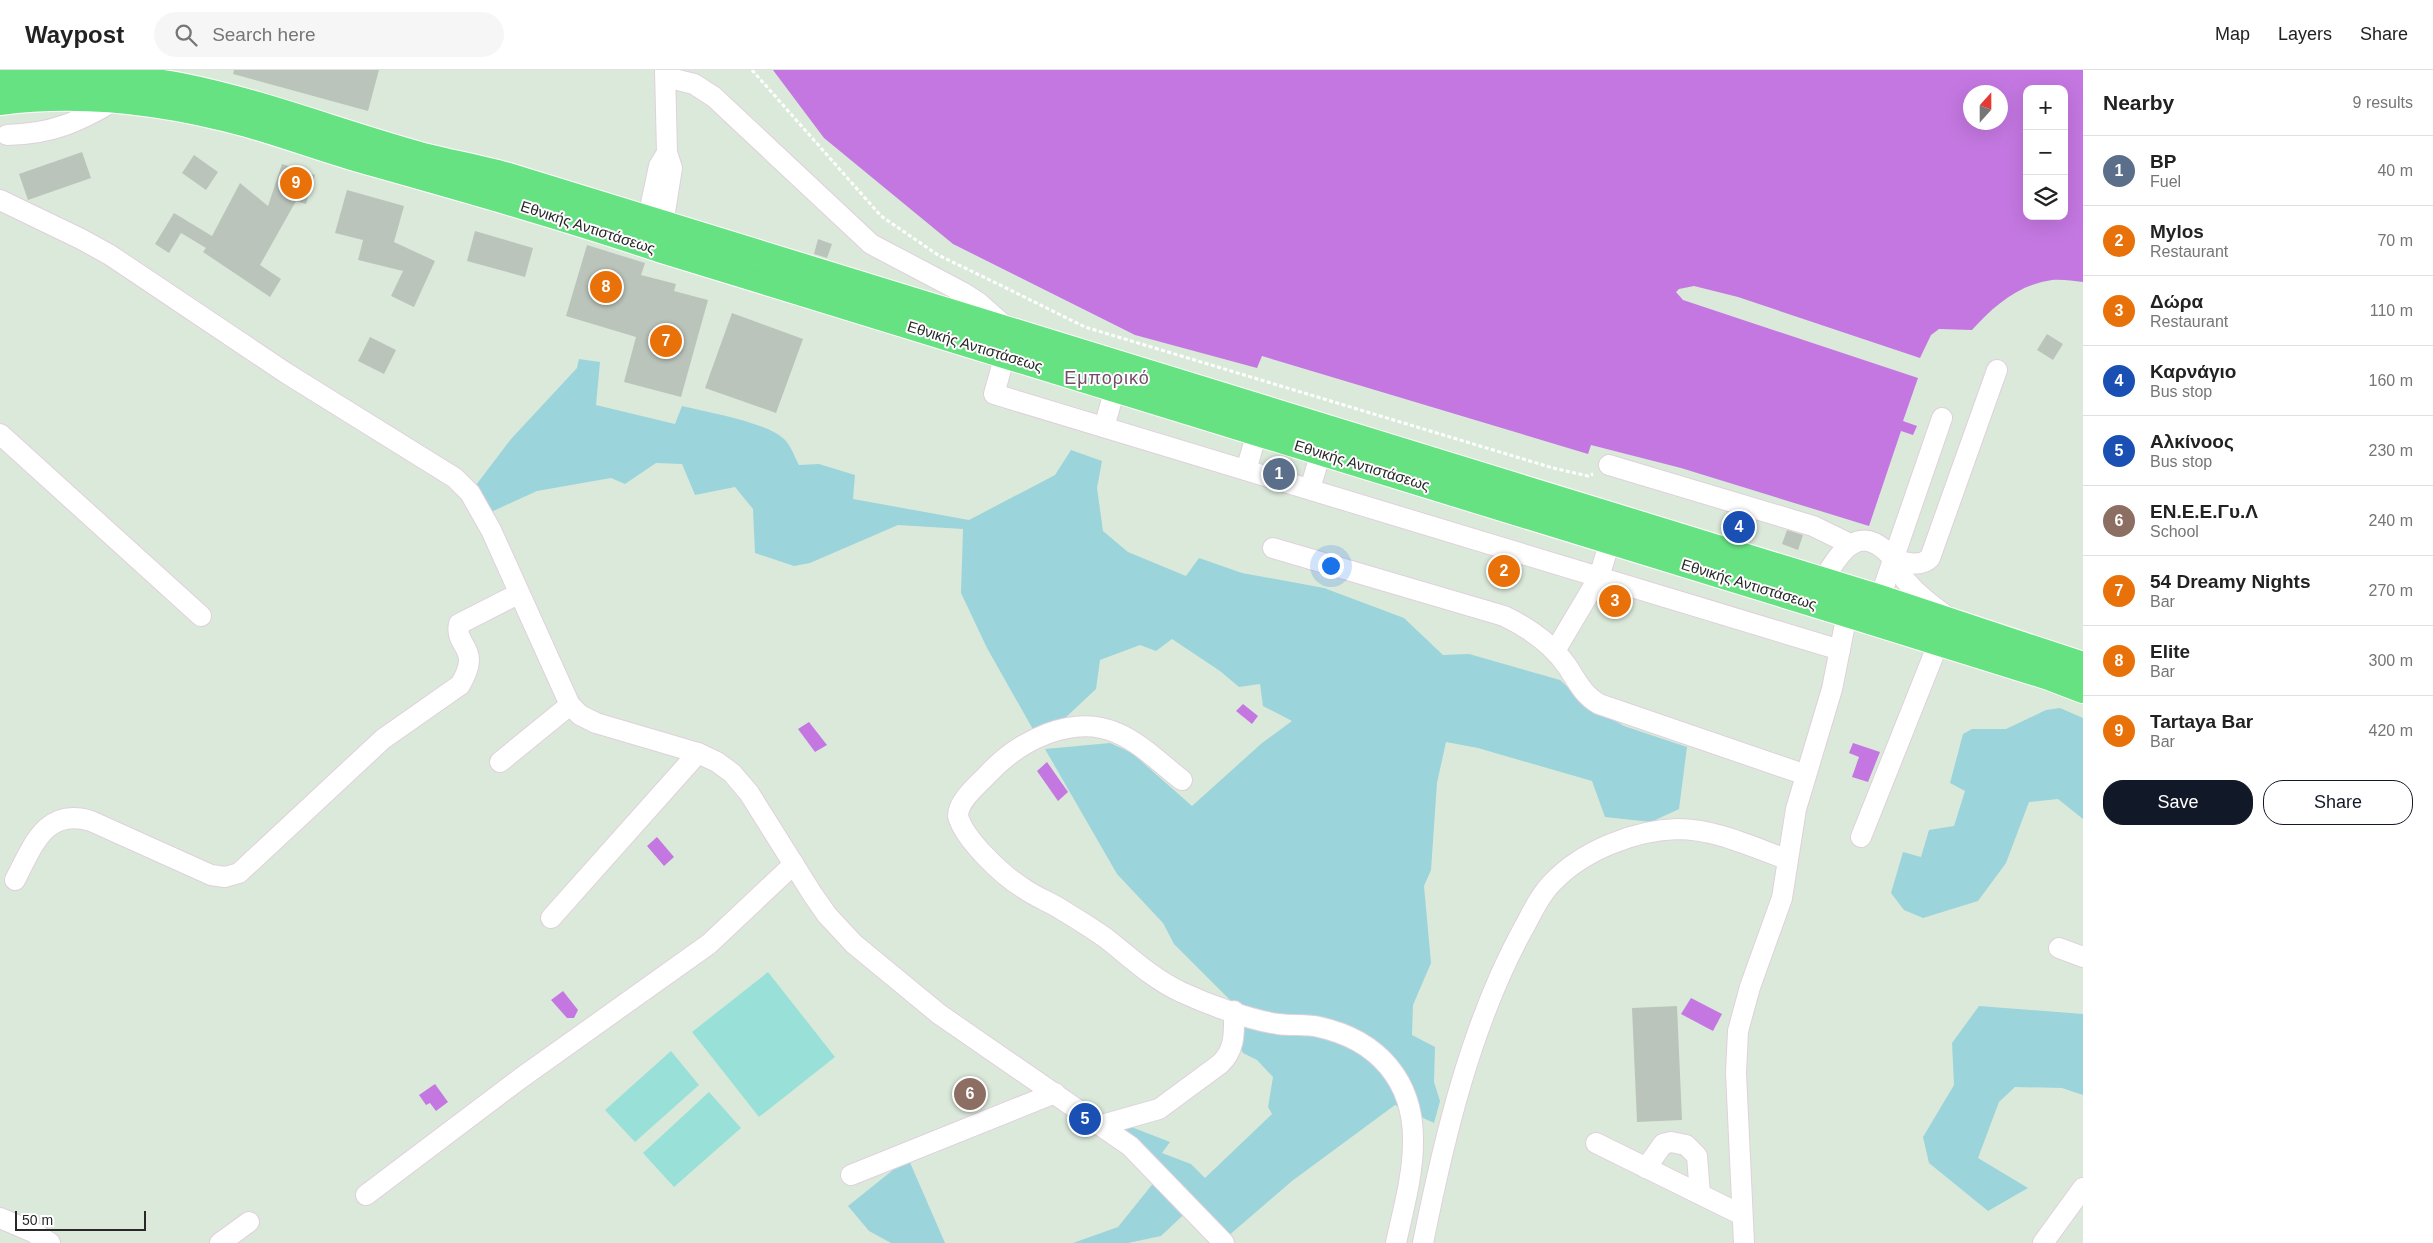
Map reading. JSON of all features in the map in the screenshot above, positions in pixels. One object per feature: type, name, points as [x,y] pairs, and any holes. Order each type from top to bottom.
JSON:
[{"type":"main road","name":"Εθνικής Αντιστάσεως","points":[[1,92],[64,74],[89,75],[181,86],[254,105],[421,155],[505,175],[653,235],[1008,344],[1823,580],[1954,621],[2083,665]]},
{"type":"main road","name":"Εθνικής Αντιστάσεως","points":[[1,92],[50,98],[117,99],[196,112],[247,124],[357,159],[555,215],[653,235]]},
{"type":"main road","name":"Εθνικής Αντιστάσεως","points":[[1008,344],[1115,389],[1847,614],[1938,644],[2049,677],[2083,690]]},
{"type":"street","points":[[653,235],[660,166],[667,153],[666,74],[694,84],[709,93],[871,244],[962,292],[979,303],[1008,344],[994,394],[1840,650]]},
{"type":"street","points":[[1,92],[4,137],[69,126],[117,99]]},
{"type":"street","points":[[0,200],[81,239],[110,256],[286,373],[455,478],[470,493],[491,530],[518,594],[570,705],[580,715],[596,723],[698,753],[718,762],[732,773],[749,794],[827,915],[879,966],[939,1014],[1130,1146],[1224,1243]]},
{"type":"street","points":[[1893,560],[1921,564],[1930,558],[1997,370]]},
{"type":"street","points":[[1104,427],[1115,389]]},
{"type":"street","points":[[1744,1243],[1735,1051],[1742,1012],[1782,898],[1786,859],[1796,810],[1828,704],[1847,614],[1860,603],[1880,598],[1942,418]]},
{"type":"street","points":[[1246,470],[1257,433]]},
{"type":"street","points":[[0,434],[201,616]]},
{"type":"street","points":[[1310,489],[1321,452]]},
{"type":"street","points":[[1609,465],[1813,526],[1850,544]]},
{"type":"street","points":[[1555,651],[1599,577],[1610,541]]},
{"type":"street","points":[[1823,580],[1843,549],[1858,541],[1870,542],[1886,551],[1893,560],[1898,572],[1924,600],[1954,621]]},
{"type":"street","points":[[1273,548],[1504,616],[1535,634],[1555,651],[1581,689],[1599,704],[1806,774]]},
{"type":"street","points":[[15,880],[43,830],[60,819],[71,817],[91,820],[211,875],[225,877],[239,873],[383,739],[460,684],[467,674],[470,654],[459,636],[459,624],[518,594]]},
{"type":"street","points":[[1860,837],[1938,644]]},
{"type":"street","points":[[500,762],[570,705]]},
{"type":"street","points":[[1182,780],[1142,748],[1116,732],[1088,726],[1072,727],[1058,730],[1028,743],[998,764],[964,801],[958,816],[967,835],[1012,881],[1105,938],[1163,982],[1181,992],[1261,1021],[1319,1027],[1338,1032],[1375,1052],[1392,1069],[1404,1091],[1411,1118],[1414,1142],[1396,1243]]},
{"type":"street","points":[[550,918],[698,753]]},
{"type":"street","points":[[1423,1243],[1471,1048],[1502,971],[1532,913],[1551,883],[1605,846],[1625,838],[1653,831],[1678,829],[1710,832],[1786,859]]},
{"type":"street","points":[[366,1195],[521,1078],[709,944],[794,864]]},
{"type":"street","points":[[2059,948],[2083,957]]},
{"type":"street","points":[[1102,1125],[1159,1109],[1220,1064],[1228,1057],[1232,1047],[1234,1011]]},
{"type":"street","points":[[851,1175],[1055,1093]]},
{"type":"street","points":[[1646,1168],[1663,1144],[1671,1142],[1686,1145],[1697,1156],[1700,1194]]},
{"type":"street","points":[[1596,1143],[1742,1216]]},
{"type":"street","points":[[2043,1243],[2083,1188]]},
{"type":"street","points":[[0,1218],[33,1232],[50,1243]]},
{"type":"street","points":[[220,1243],[249,1222]]},
{"type":"path","points":[[752,70],[881,216],[938,255],[1085,327],[1553,468],[1588,476],[1609,465]]},
{"type":"shaded area","points":[[773,70],[2083,70],[2083,282],[2052,280],[2028,287],[1998,305],[1972,330],[1939,329],[1931,335],[1920,358],[1738,297],[1694,286],[1679,289],[1676,292],[1683,300],[1918,378],[1903,421],[1917,426],[1913,435],[1901,431],[1869,526],[1681,468],[1591,445],[1588,454],[1262,356],[1257,368],[1135,335],[953,244],[824,138]]},
{"type":"shaded area","points":[[579,359],[600,362],[596,405],[675,424],[682,406],[735,418],[763,427],[786,441],[799,465],[819,464],[855,475],[853,499],[969,520],[1055,475],[1071,450],[1102,461],[1097,488],[1103,531],[1128,552],[1186,576],[1199,558],[1242,573],[1324,588],[1404,618],[1443,655],[1469,654],[1560,680],[1584,702],[1624,726],[1687,747],[1679,809],[1651,822],[1605,817],[1592,781],[1478,748],[1446,742],[1437,783],[1431,870],[1424,886],[1431,963],[1413,1005],[1412,1035],[1435,1047],[1434,1082],[1440,1101],[1434,1123],[1395,1105],[1292,1181],[1227,1237],[1195,1204],[1161,1236],[1128,1243],[1073,1243],[1118,1227],[1163,1171],[1115,1127],[1127,1122],[1134,1128],[1170,1142],[1162,1153],[1191,1164],[1205,1178],[1272,1114],[1268,1107],[1273,1077],[1257,1060],[1243,1053],[1227,1023],[1232,1002],[1174,944],[1163,923],[1117,874],[1045,749],[1110,743],[1132,753],[1192,806],[1262,743],[1292,721],[1263,706],[1260,684],[1239,687],[1220,671],[1172,639],[1156,651],[1140,645],[1100,660],[1096,689],[1063,720],[1035,733],[987,648],[961,593],[963,529],[898,525],[810,563],[794,566],[755,553],[753,509],[735,487],[695,495],[682,464],[656,463],[625,484],[611,478],[537,491],[491,512],[470,493],[511,439],[577,368]]},
{"type":"shaded area","points":[[1243,704],[1258,716],[1252,724],[1236,711]]},
{"type":"shaded area","points":[[2060,708],[2083,718],[2083,819],[2058,799],[2029,802],[2006,863],[1978,901],[1923,918],[1904,910],[1891,893],[1903,852],[1921,857],[1929,830],[1954,826],[1965,791],[1950,783],[1963,734],[1972,729],[2006,729],[2046,710]]},
{"type":"shaded area","points":[[809,722],[827,745],[815,752],[798,729]]},
{"type":"shaded area","points":[[1853,743],[1880,752],[1868,782],[1852,777],[1859,757],[1849,753]]},
{"type":"shaded area","points":[[1047,762],[1068,792],[1058,801],[1037,771]]},
{"type":"shaded area","points":[[657,837],[674,857],[664,866],[647,846]]},
{"type":"shaded area","points":[[768,972],[835,1057],[759,1117],[692,1032]]},
{"type":"shaded area","points":[[563,991],[578,1010],[574,1018],[567,1018],[551,1000]]},
{"type":"shaded area","points":[[1691,998],[1722,1014],[1713,1031],[1681,1014]]},
{"type":"shaded area","points":[[1979,1006],[2083,1014],[2083,1095],[2062,1088],[2015,1087],[1999,1102],[1978,1158],[2028,1188],[1988,1211],[1929,1163],[1923,1137],[1954,1085],[1952,1043]]},
{"type":"shaded area","points":[[671,1051],[699,1085],[635,1142],[605,1110]]},
{"type":"shaded area","points":[[435,1084],[448,1102],[436,1111],[430,1103],[426,1105],[419,1095]]},
{"type":"shaded area","points":[[709,1092],[741,1128],[674,1187],[643,1153]]},
{"type":"shaded area","points":[[908,1158],[945,1243],[891,1243],[869,1231],[848,1206]]},
{"type":"building","points":[[234,70],[379,70],[368,111],[233,74]]},
{"type":"building","points":[[82,152],[91,178],[28,200],[19,174]]},
{"type":"building","points":[[194,155],[218,172],[206,190],[182,173]]},
{"type":"building","points":[[282,164],[315,175],[306,204],[296,201],[260,265],[281,279],[270,297],[203,252],[206,248],[181,233],[169,253],[155,244],[174,213],[212,236],[240,183],[268,206]]},
{"type":"building","points":[[347,190],[404,206],[394,242],[435,261],[414,307],[391,296],[403,271],[358,260],[363,240],[335,233]]},
{"type":"building","points":[[475,231],[533,248],[525,277],[467,261]]},
{"type":"building","points":[[818,239],[832,244],[827,258],[814,254]]},
{"type":"building","points":[[587,245],[645,263],[641,275],[676,284],[674,291],[708,300],[681,397],[624,382],[636,337],[566,316]]},
{"type":"building","points":[[732,313],[803,339],[776,413],[705,388]]},
{"type":"building","points":[[2047,334],[2063,344],[2053,360],[2037,350]]},
{"type":"building","points":[[370,337],[396,350],[384,374],[358,361]]},
{"type":"building","points":[[1787,530],[1803,535],[1798,550],[1782,544]]},
{"type":"building","points":[[1677,1006],[1682,1120],[1637,1122],[1632,1008]]},
{"type":"place","name":"Tartaya Bar","points":[[296,183]]},
{"type":"place","name":"Elite","points":[[606,287]]},
{"type":"place","name":"54 Dreamy Nights","points":[[666,341]]},
{"type":"place","name":"BP","points":[[1279,474]]},
{"type":"place","name":"Καρνάγιο","points":[[1739,527]]},
{"type":"place","name":"Mylos","points":[[1504,571]]},
{"type":"place","name":"Δώρα","points":[[1615,601]]},
{"type":"place","name":"ΕΝ.Ε.Ε.Γυ.Λ","points":[[970,1094]]},
{"type":"place","name":"Αλκίνοος","points":[[1085,1119]]},
{"type":"district","name":"Εμπορικό","points":[[1107,378]]}]
